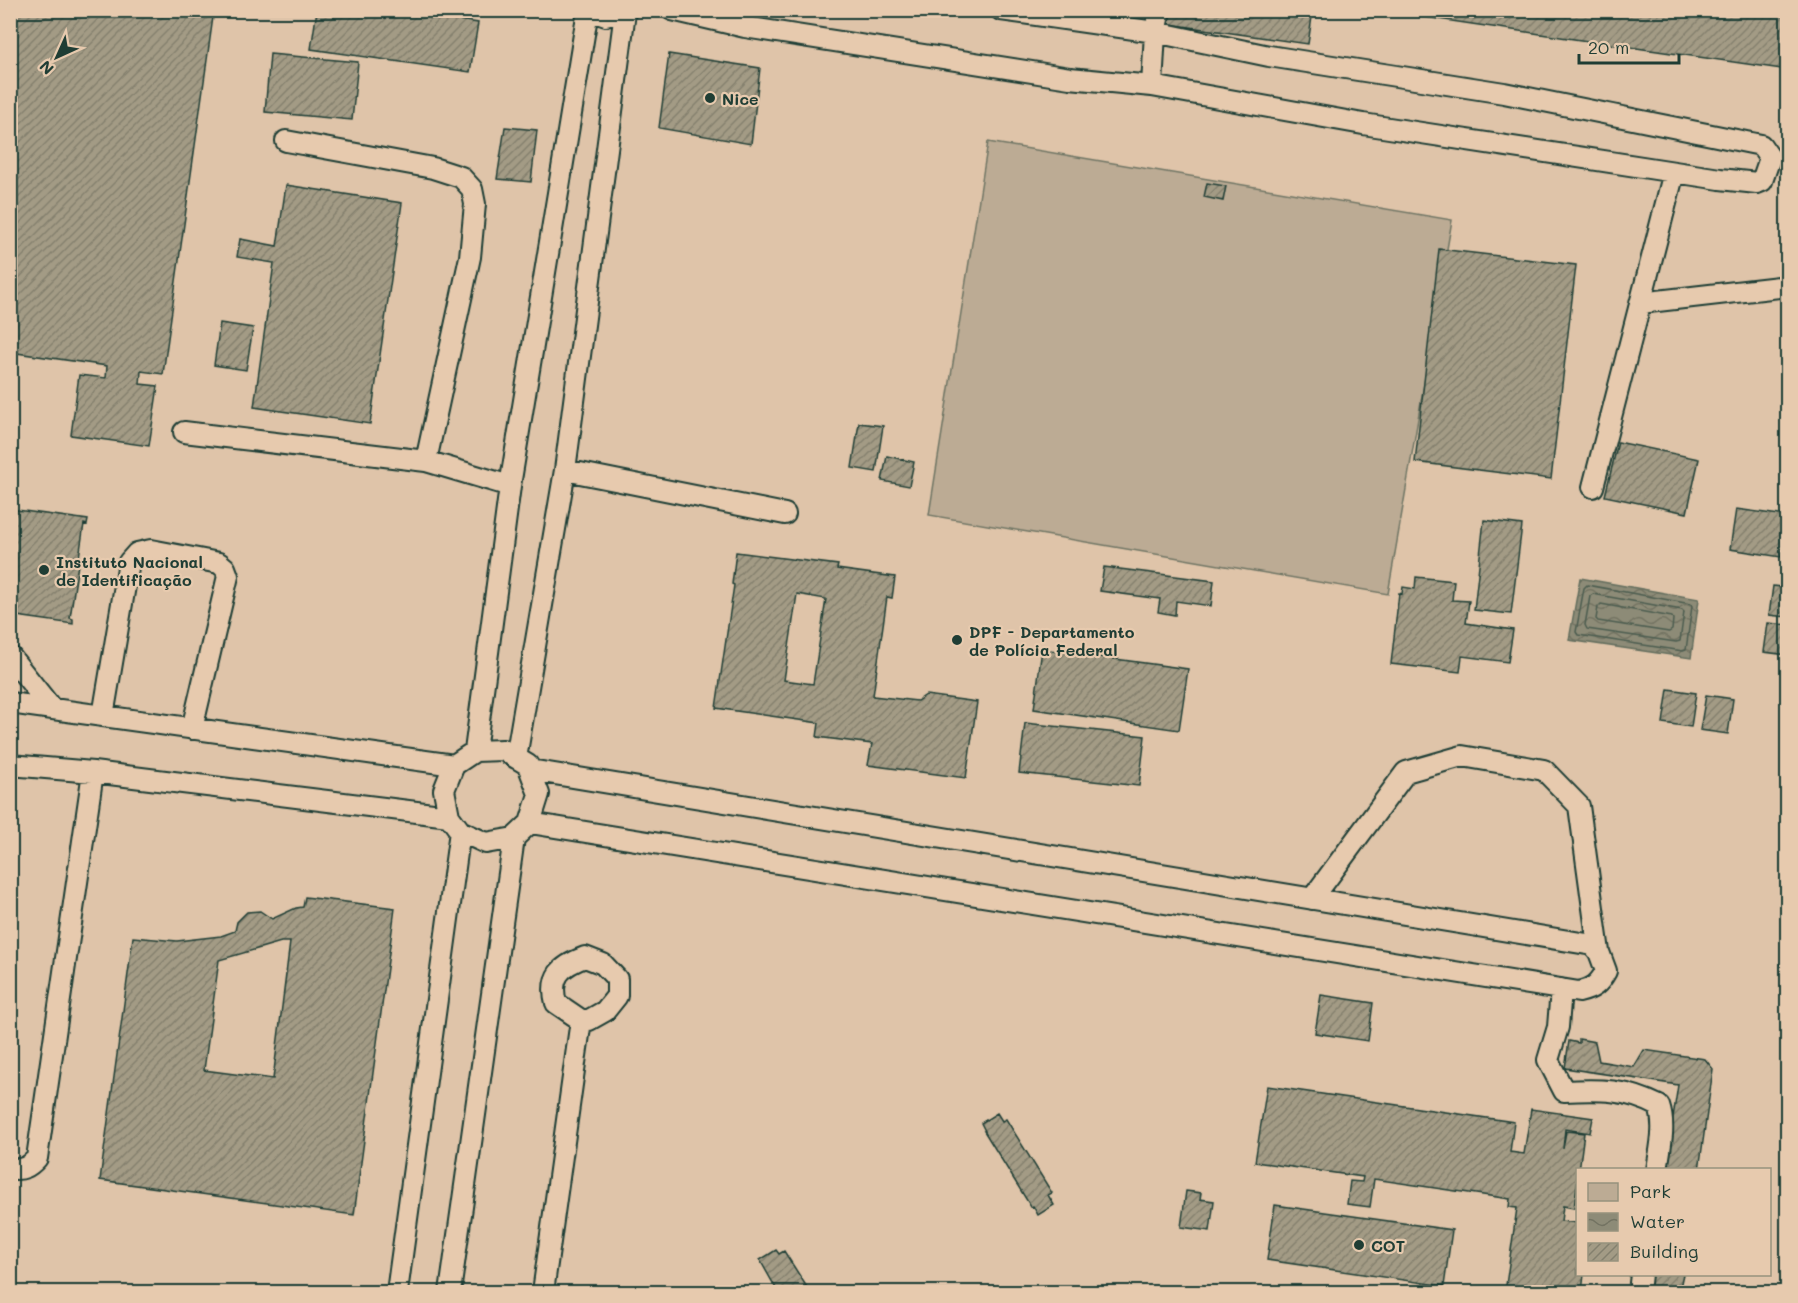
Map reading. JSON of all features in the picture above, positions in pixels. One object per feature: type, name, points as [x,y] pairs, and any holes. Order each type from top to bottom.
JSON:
[{"type":"lane","points":[[10,765],[93,771],[454,823],[486,843],[514,838],[530,823],[539,794],[523,764],[626,11],[606,16],[589,10],[510,486],[475,751]]},
{"type":"lane","points":[[672,10],[745,27],[1070,78],[1152,86],[1317,116],[1674,172],[1757,183],[1763,180],[1770,158],[1761,145],[1504,93],[1269,56],[1155,32],[1001,10]]},
{"type":"lane","points":[[1152,86],[1155,32],[1160,10]]},
{"type":"lane","points":[[286,141],[433,168],[461,177],[472,189],[476,204],[470,257],[426,460]]},
{"type":"lane","points":[[1593,487],[1674,172]]},
{"type":"lane","points":[[1640,303],[1788,286]]},
{"type":"lane","points":[[184,432],[426,460],[510,486]]},
{"type":"lane","points":[[565,470],[785,514]]},
{"type":"lane","points":[[103,716],[129,562],[137,553],[151,550],[219,563],[225,568],[228,576],[192,729]]},
{"type":"lane","points":[[10,656],[52,709]]},
{"type":"lane","points":[[10,703],[454,765]]},
{"type":"lane","points":[[397,1293],[454,823],[444,790],[454,765],[475,751],[503,750],[523,764],[1593,945],[1599,952]]},
{"type":"lane","points":[[530,823],[1580,992],[1592,990],[1601,981],[1606,971],[1599,952],[1579,807],[1544,770],[1462,756],[1407,772],[1312,898]]},
{"type":"lane","points":[[10,1168],[20,1170],[31,1165],[37,1158],[93,771]]},
{"type":"lane","points":[[450,1293],[514,838]]},
{"type":"lane","points":[[1561,989],[1558,1027],[1548,1060],[1564,1091],[1600,1089],[1639,1095],[1659,1106],[1663,1131],[1657,1168]]},
{"type":"lane","points":[[543,1293],[581,1020]]},
{"type":"lane","points":[[1639,1293],[1641,1276]]},
{"type":"green space","points":[[988,142],[1452,220],[1388,594],[929,515]]},
{"type":"water","points":[[1580,578],[1699,599],[1691,658],[1569,640]]},
{"type":"building","points":[[10,10],[163,10],[213,17],[163,374],[141,371],[140,384],[158,386],[149,446],[71,435],[79,375],[106,378],[107,366],[10,352]]},
{"type":"building","points":[[317,10],[393,10],[478,23],[470,72],[311,49]]},
{"type":"building","points":[[1171,10],[1313,10],[1308,44],[1169,24]]},
{"type":"building","points":[[1377,10],[1788,10],[1788,70],[1574,39]]},
{"type":"building","points":[[270,54],[358,62],[352,120],[265,112]]},
{"type":"building","name":"Nice","points":[[669,54],[760,68],[751,144],[659,128]]},
{"type":"building","points":[[505,127],[537,130],[531,182],[497,179]]},
{"type":"building","points":[[1207,183],[1226,186],[1223,201],[1204,197]]},
{"type":"building","points":[[286,185],[402,203],[370,424],[254,407],[274,263],[237,257],[240,239],[277,246]]},
{"type":"building","points":[[1439,249],[1576,265],[1551,479],[1415,462]]},
{"type":"building","points":[[220,323],[253,328],[246,370],[214,365]]},
{"type":"building","points":[[859,423],[883,426],[876,472],[852,468]]},
{"type":"building","points":[[1618,442],[1699,459],[1687,513],[1605,496]]},
{"type":"building","points":[[887,456],[914,462],[909,486],[882,481]]},
{"type":"building","name":"Instituto Nacional de Identificação","points":[[10,509],[88,520],[87,525],[84,524],[70,618],[73,619],[73,624],[10,615]]},
{"type":"building","points":[[1736,509],[1787,516],[1781,557],[1730,549]]},
{"type":"building","points":[[1484,520],[1522,525],[1511,614],[1474,610]]},
{"type":"building","points":[[736,552],[838,565],[837,569],[895,577],[892,598],[887,597],[873,696],[917,701],[926,695],[977,702],[966,778],[868,765],[872,744],[817,737],[819,723],[716,708],[734,585],[732,584]],"holes":[[[797,594],[826,599],[813,684],[784,680]]]},
{"type":"building","points":[[1104,567],[1214,581],[1211,606],[1176,601],[1175,615],[1158,612],[1160,599],[1100,591]]},
{"type":"building","points":[[1416,577],[1454,581],[1452,600],[1469,601],[1466,623],[1513,630],[1508,662],[1462,656],[1460,672],[1391,664],[1399,593],[1402,594],[1403,587],[1415,589]]},
{"type":"building","points":[[1773,586],[1788,588],[1788,617],[1769,615]]},
{"type":"building","points":[[1768,623],[1788,625],[1788,655],[1764,652]]},
{"type":"building","points":[[1042,649],[1188,669],[1179,730],[1034,709]]},
{"type":"building","points":[[1668,689],[1696,693],[1691,727],[1663,723]]},
{"type":"building","points":[[1706,695],[1733,699],[1728,734],[1700,730]]},
{"type":"building","points":[[1025,723],[1145,736],[1139,786],[1019,773]]},
{"type":"building","points":[[305,897],[395,908],[354,1215],[100,1180],[133,937],[177,941],[221,936],[235,931],[237,922],[247,912],[260,911],[272,919],[303,907]],"holes":[[[281,942],[290,942],[273,1079],[204,1070],[219,960]]]},
{"type":"building","points":[[1321,995],[1373,1003],[1368,1041],[1315,1033]]},
{"type":"building","points":[[1579,1039],[1595,1042],[1599,1061],[1634,1067],[1644,1050],[1705,1059],[1713,1069],[1699,1168],[1665,1168],[1678,1085],[1565,1068],[1569,1041],[1579,1043]]},
{"type":"building","points":[[1267,1086],[1514,1122],[1510,1152],[1524,1154],[1531,1109],[1593,1118],[1590,1133],[1565,1129],[1563,1149],[1566,1131],[1584,1133],[1579,1168],[1576,1168],[1574,1208],[1563,1206],[1561,1221],[1576,1223],[1576,1276],[1584,1276],[1582,1292],[1505,1292],[1517,1208],[1509,1207],[1510,1199],[1374,1179],[1370,1207],[1347,1204],[1350,1181],[1362,1182],[1363,1177],[1255,1162]]},
{"type":"building","points":[[997,1113],[1002,1121],[1006,1119],[1052,1193],[1048,1195],[1054,1205],[1038,1215],[984,1131],[981,1123]]},
{"type":"building","points":[[1186,1191],[1201,1193],[1200,1199],[1214,1201],[1210,1231],[1181,1227]]},
{"type":"building","name":"COT","points":[[1275,1205],[1452,1230],[1444,1286],[1267,1260]]},
{"type":"building","points":[[776,1250],[779,1254],[784,1251],[810,1292],[778,1292],[760,1260]]},
{"type":"building","points":[[1649,1276],[1683,1276],[1679,1292],[1647,1292]]},
{"type":"place","name":"Nice","points":[[710,98]]},
{"type":"place","name":"Instituto Nacional de Identificação","points":[[44,570]]},
{"type":"place","name":"DPF - Departamento de Polícia Federal","points":[[957,640]]},
{"type":"place","name":"COT","points":[[1359,1245]]}]
